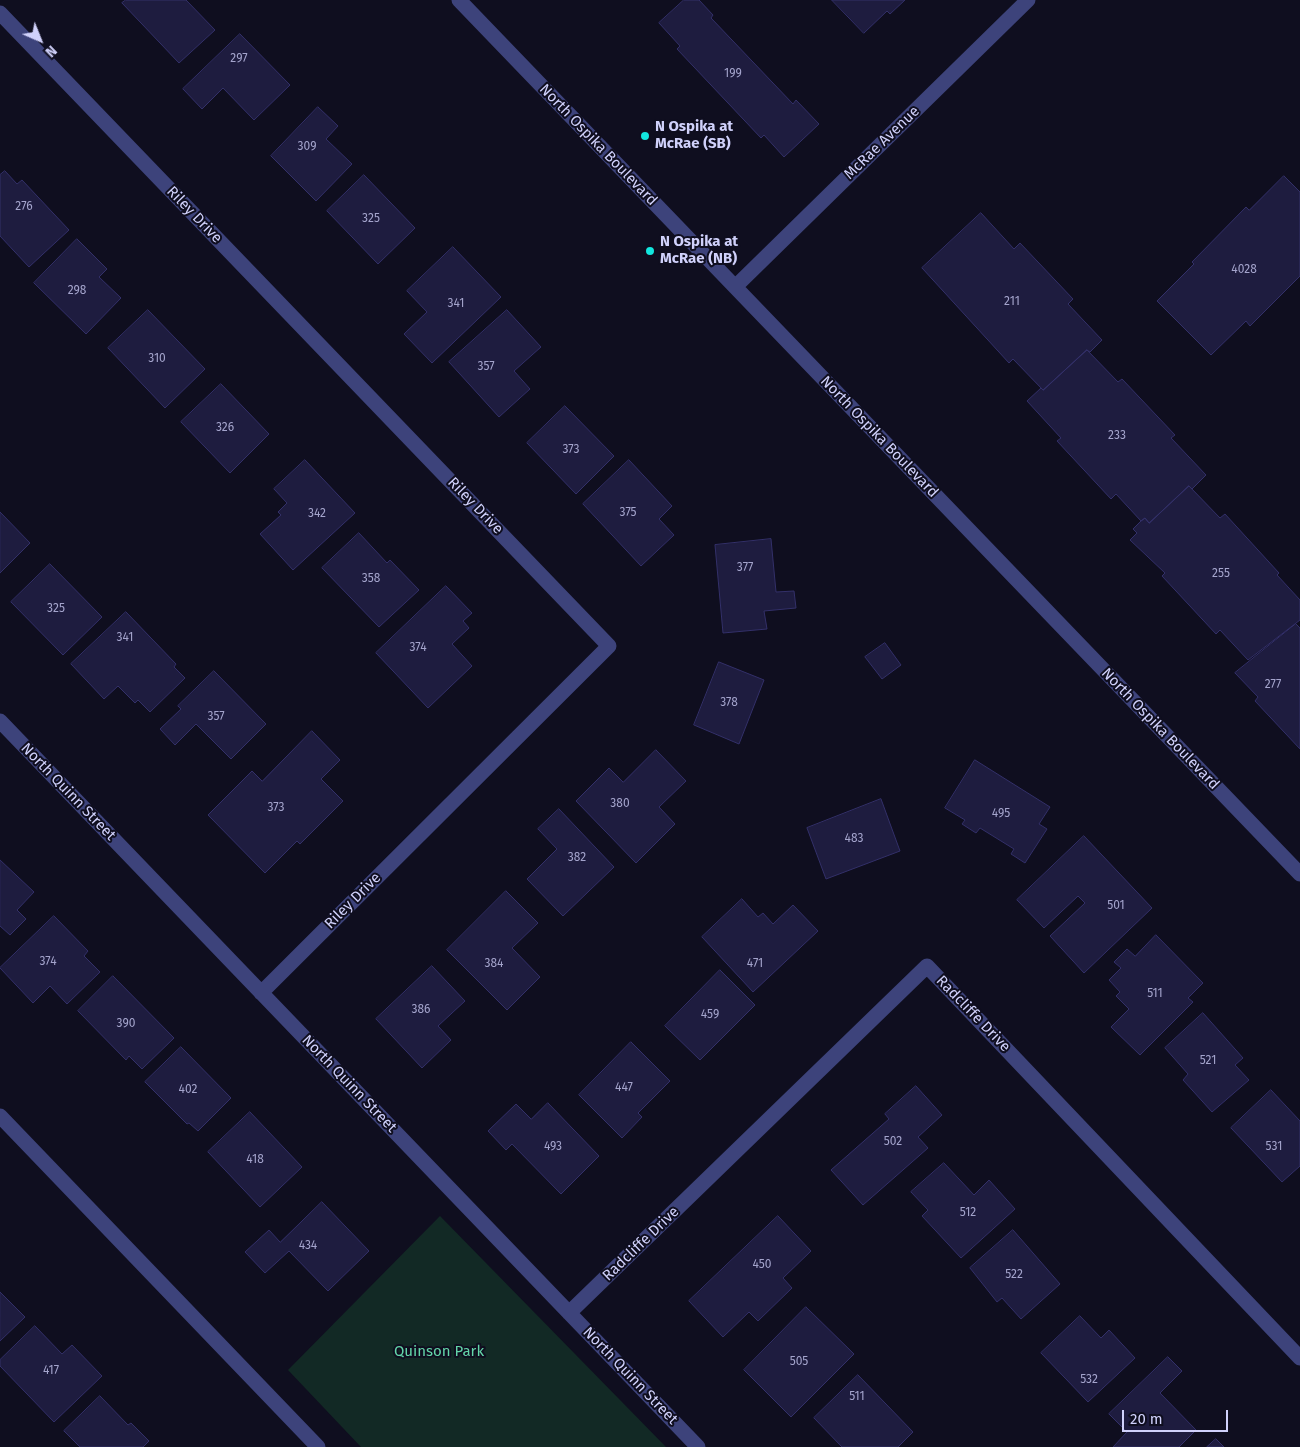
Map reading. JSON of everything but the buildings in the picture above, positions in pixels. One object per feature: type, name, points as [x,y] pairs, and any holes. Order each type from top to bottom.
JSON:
[{"type":"street","name":"North Ospika Boulevard","points":[[458,0],[1300,874]]},
{"type":"street","name":"McRae Avenue","points":[[735,287],[1028,0]]},
{"type":"street","name":"Riley Drive","points":[[0,13],[610,646],[261,993]]},
{"type":"street","name":"North Quinn Street","points":[[0,721],[698,1447]]},
{"type":"street","name":"Radcliffe Drive","points":[[569,1313],[927,966],[1300,1358]]},
{"type":"street","points":[[0,1116],[318,1447]]},
{"type":"green space","name":"Quinson Park","points":[[440,1216],[666,1447],[361,1447],[288,1370]]},
{"type":"place","name":"N Ospika at McRae (SB)","points":[[645,136]]},
{"type":"place","name":"N Ospika at McRae (NB)","points":[[650,251]]}]
